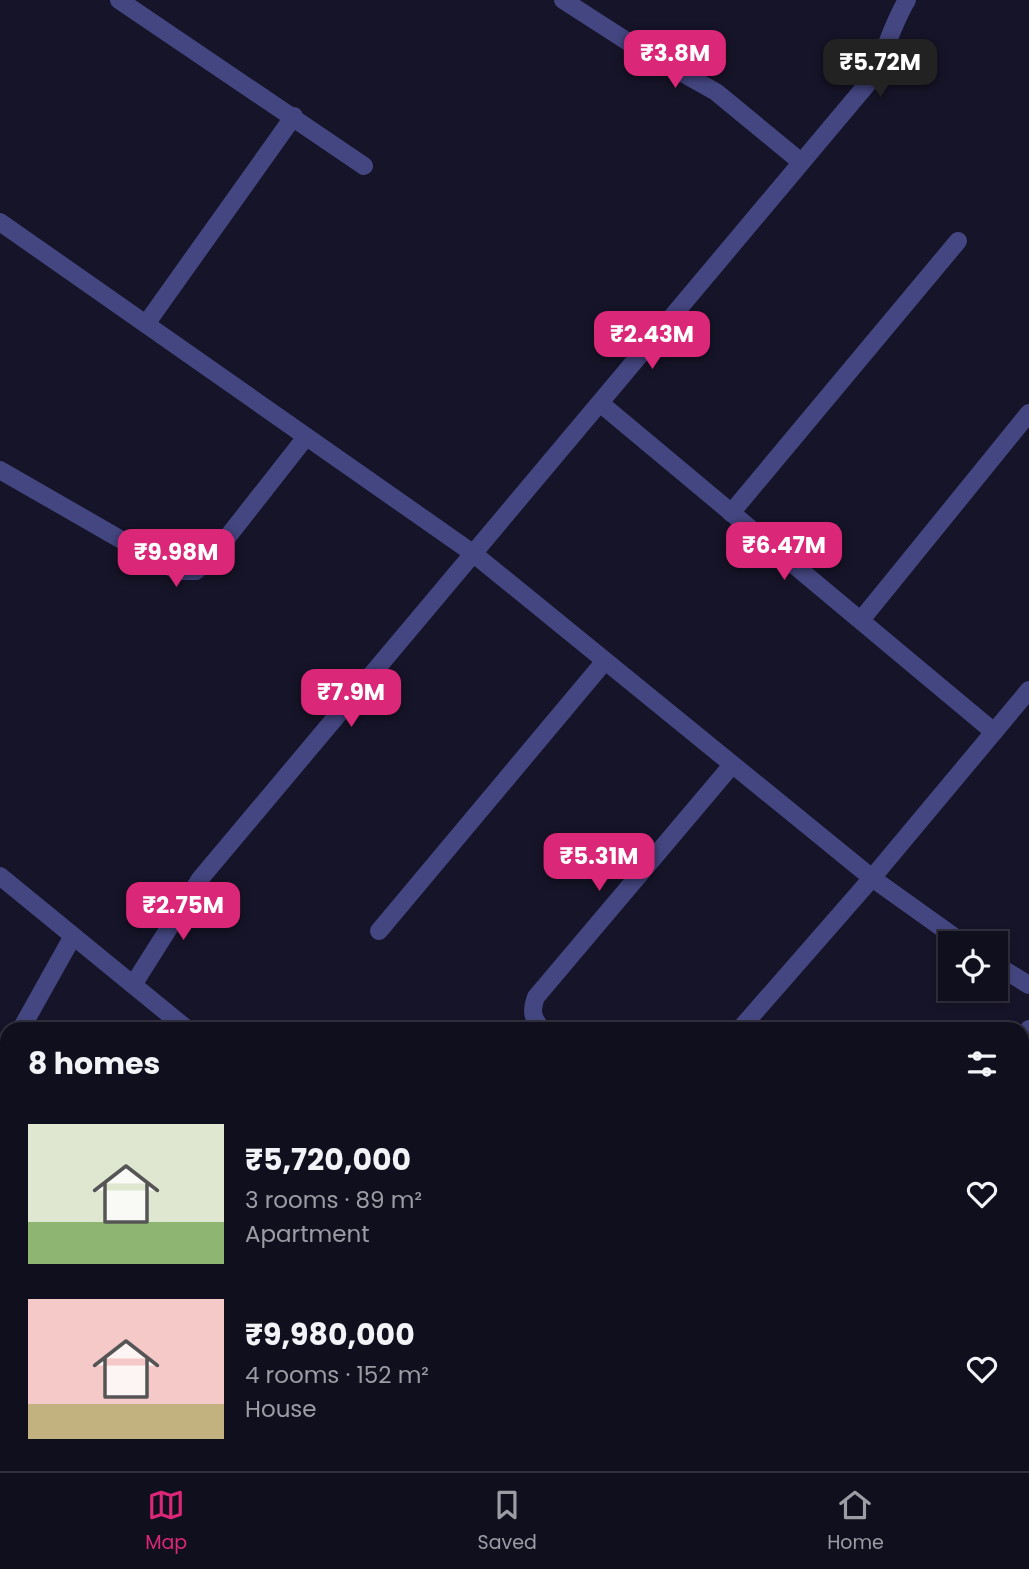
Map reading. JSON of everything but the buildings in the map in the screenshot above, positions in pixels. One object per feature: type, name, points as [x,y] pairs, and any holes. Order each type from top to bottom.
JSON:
[{"type":"street","points":[[119,0],[364,166]]},
{"type":"street","points":[[564,0],[636,47],[716,92],[802,162]]},
{"type":"street","points":[[133,985],[200,879],[869,82],[881,63],[899,12],[907,0]]},
{"type":"street","points":[[146,324],[293,116]]},
{"type":"street","points":[[0,222],[474,554],[872,878],[946,931]]},
{"type":"street","points":[[731,513],[958,241]]},
{"type":"street","points":[[600,403],[994,732]]},
{"type":"street","points":[[861,620],[1029,412]]},
{"type":"street","points":[[0,470],[165,565],[179,570],[196,571],[211,558],[306,437]]},
{"type":"street","points":[[379,931],[606,661]]},
{"type":"street","points":[[746,1022],[872,878],[1029,690]]},
{"type":"street","points":[[536,1022],[532,1009],[536,997],[732,765]]},
{"type":"street","points":[[0,876],[179,1022]]},
{"type":"street","points":[[25,1022],[73,936]]},
{"type":"street","points":[[1008,972],[1029,985]]}]
